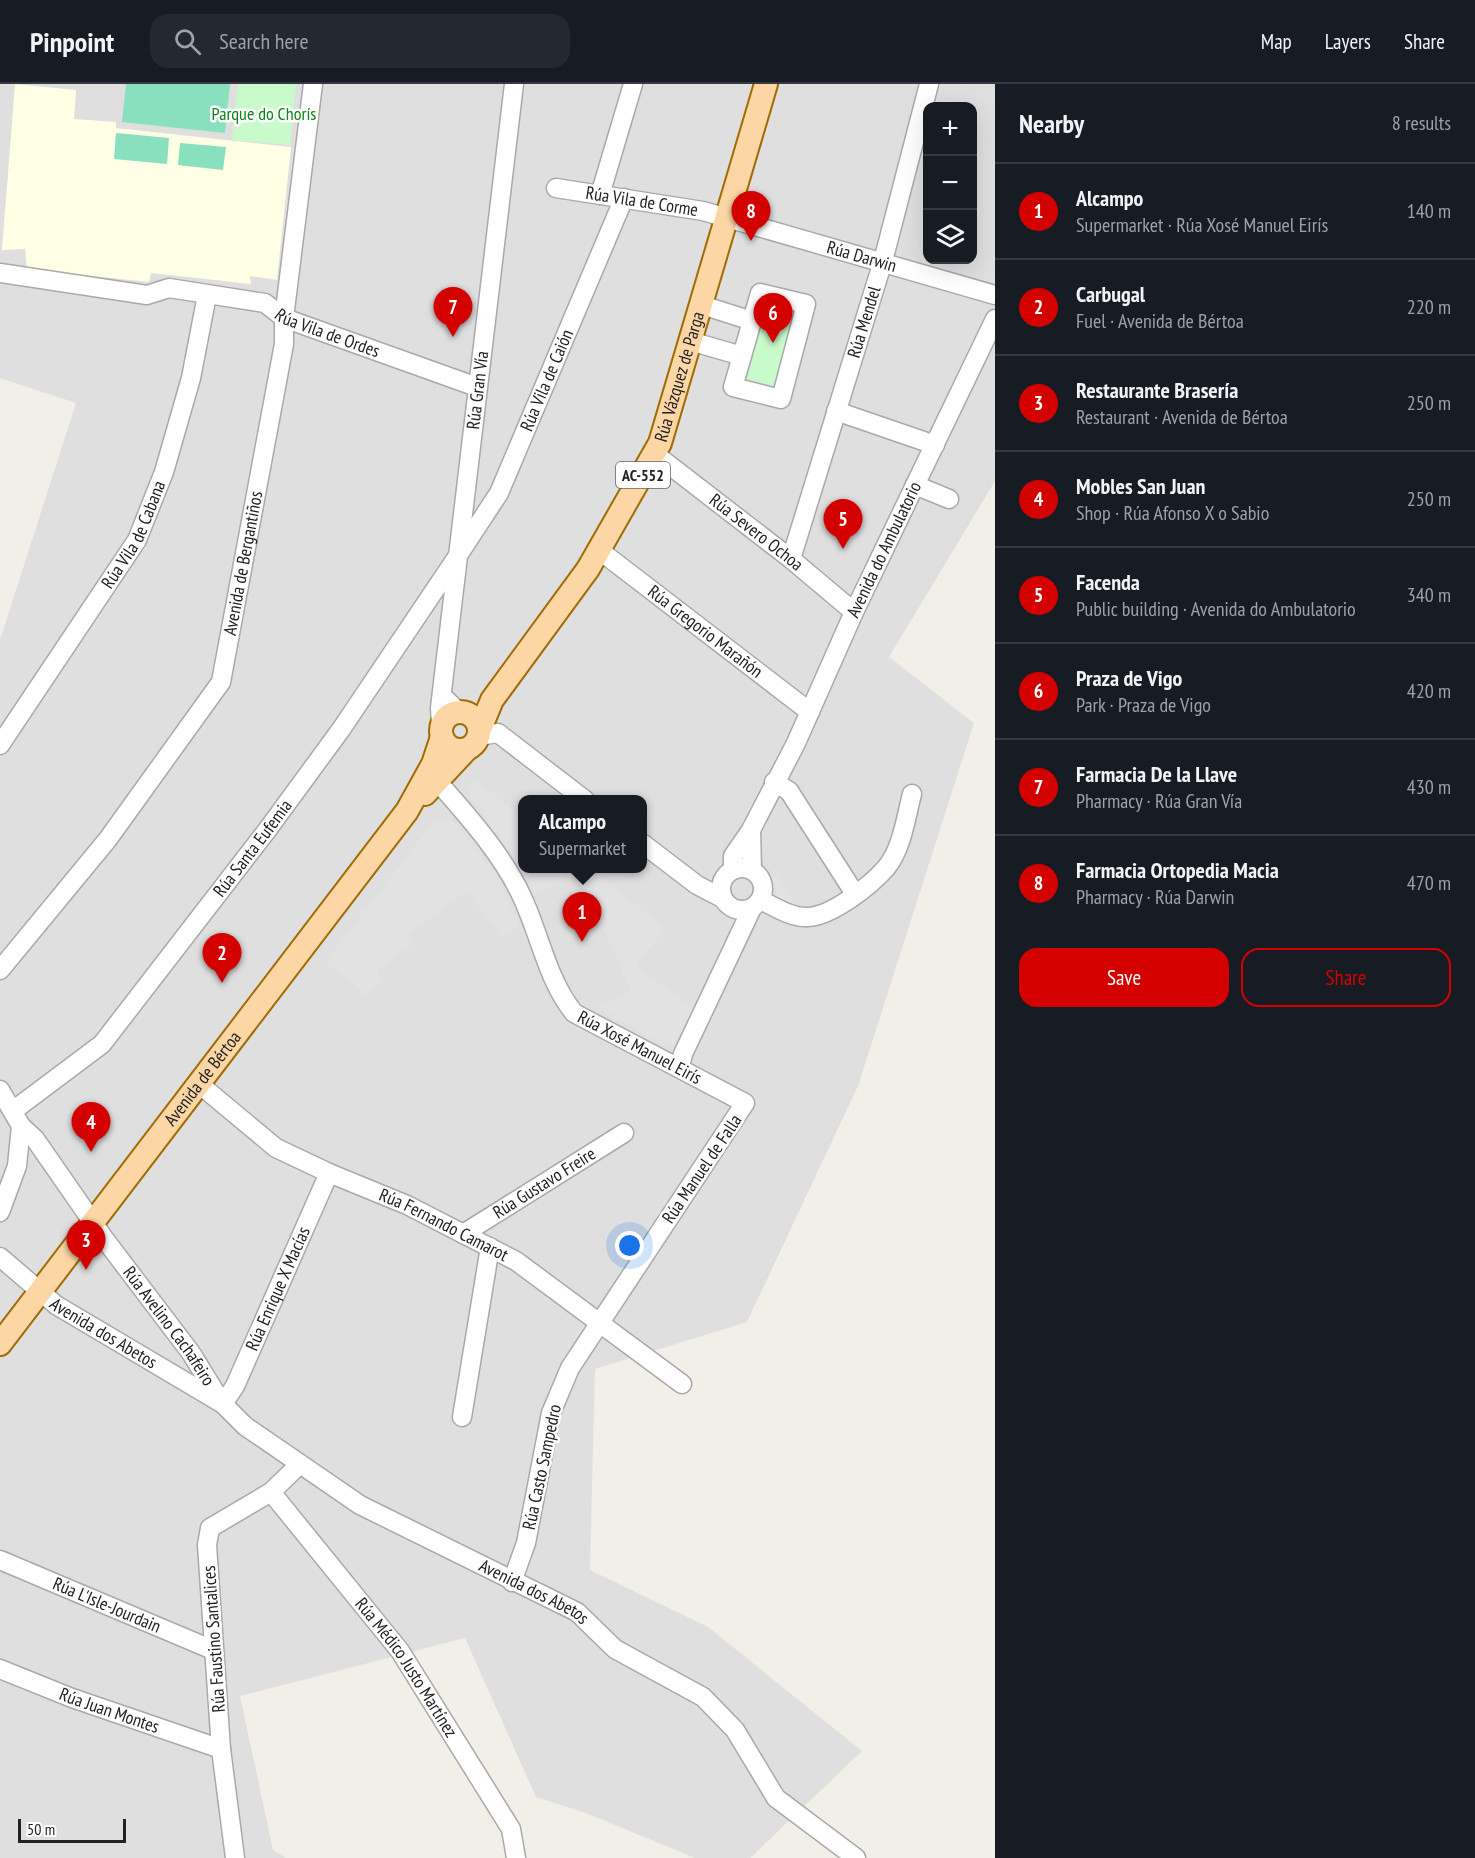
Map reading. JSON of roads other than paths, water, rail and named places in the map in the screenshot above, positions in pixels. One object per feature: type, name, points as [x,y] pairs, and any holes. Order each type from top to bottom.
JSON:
[{"type":"main road","name":"Rúa Vázquez de Parga","points":[[469,745],[492,700],[599,550],[655,454],[702,306],[766,84]]},
{"type":"main road","points":[[449,716],[492,700]]},
{"type":"main road","points":[[449,716],[474,717],[469,745],[453,749],[449,716]]},
{"type":"main road","name":"Avenida de Bértoa","points":[[414,805],[433,764],[449,716]]},
{"type":"main road","name":"Avenida de Bértoa","points":[[0,1344],[198,1083],[414,805],[469,745]]},
{"type":"street","name":"Avenida de Bergantiños","points":[[0,970],[108,839],[221,682],[282,356],[284,318],[313,84]]},
{"type":"street","name":"Rúa Gran Vía","points":[[449,716],[457,557],[514,84]]},
{"type":"street","points":[[600,195],[633,84]]},
{"type":"street","name":"Rúa Mendel","points":[[791,559],[883,261],[929,84]]},
{"type":"street","name":"Rúa Vila de Corme","points":[[556,189],[624,198],[728,217]]},
{"type":"street","name":"Rúa Vila de Caión","points":[[457,557],[499,493],[624,198]]},
{"type":"street","name":"Rúa Darwin","points":[[728,217],[995,294]]},
{"type":"street","name":"Rúa Vila de Ordes","points":[[0,273],[147,295],[169,288],[265,303],[284,318],[477,387]]},
{"type":"street","points":[[760,292],[806,304],[781,399],[733,387],[742,356],[760,292]]},
{"type":"street","name":"Rúa Vila de Cabana","points":[[0,745],[137,540],[164,472],[188,389],[207,295]]},
{"type":"street","points":[[702,306],[752,321]]},
{"type":"street","name":"Avenida do Ambulatorio","points":[[733,870],[733,856],[751,830],[810,712],[854,612],[995,319]]},
{"type":"street","points":[[690,341],[742,356]]},
{"type":"street","points":[[836,411],[935,444]]},
{"type":"street","name":"Rúa Severo Ochoa","points":[[655,454],[791,559],[854,612]]},
{"type":"street","points":[[915,485],[949,499]]},
{"type":"street","name":"Rúa Gregorio Marañón","points":[[599,550],[810,712]]},
{"type":"street","name":"Rúa Santa Eufemia","points":[[17,1118],[102,1044],[342,728],[457,557]]},
{"type":"street","points":[[414,805],[445,790],[469,745],[498,734],[578,795]]},
{"type":"street","points":[[774,782],[789,791],[855,894]]},
{"type":"street","name":"Rúa Xosé Manuel Eirís","points":[[445,790],[462,808],[512,877],[535,926],[560,992],[574,1012],[680,1066],[745,1103]]},
{"type":"street","points":[[647,847],[697,885],[728,903],[756,904],[808,917],[832,911],[886,868],[900,839],[912,794]]},
{"type":"street","name":"Avenida do Ambulatorio","points":[[751,830],[753,870]]},
{"type":"street","points":[[680,1066],[683,1054],[736,939],[763,894],[762,880],[753,870],[733,870],[721,884],[736,918],[736,939]]},
{"type":"street","name":"Rúa Fernando Camarot","points":[[198,1083],[276,1148],[329,1173],[407,1204],[516,1261],[682,1384]]},
{"type":"street","name":"Rúa Avelino Cachafeiro","points":[[0,1090],[17,1118],[35,1139],[191,1353],[223,1404]]},
{"type":"street","name":"Rúa Manuel de Falla","points":[[597,1323],[745,1103]]},
{"type":"street","points":[[0,1212],[17,1167],[17,1118]]},
{"type":"street","name":"Rúa Gustavo Freire","points":[[464,1234],[624,1132]]},
{"type":"street","name":"Rúa Enrique X Macías","points":[[223,1404],[235,1386],[329,1173]]},
{"type":"street","points":[[462,1417],[490,1247]]},
{"type":"street","name":"Avenida dos Abetos","points":[[0,1257],[38,1293],[223,1404],[245,1426],[360,1505],[576,1612],[615,1649],[703,1697],[735,1730],[776,1798],[856,1858]]},
{"type":"street","name":"Rúa Casto Sampedro","points":[[512,1582],[526,1543],[550,1413],[570,1368],[597,1323]]},
{"type":"street","name":"Avenida dos Abetos","points":[[171,1372],[183,1367],[191,1353]]},
{"type":"street","name":"Rúa Faustino Santalices","points":[[235,1858],[221,1749],[207,1545],[210,1528],[271,1492],[299,1465]]},
{"type":"street","name":"Rúa Médico Justo Martínez","points":[[271,1492],[400,1651],[511,1829],[516,1858]]},
{"type":"street","name":"Rúa L'Isle-Jourdain","points":[[0,1560],[213,1650]]},
{"type":"street","name":"Rúa Juan Montes","points":[[0,1669],[72,1698],[221,1749]]},
{"type":"place","name":"Farmacia Ortopedia Macia","points":[[751,241]]},
{"type":"place","name":"Farmacia De la Llave","points":[[453,337]]},
{"type":"place","name":"Praza de Vigo","points":[[773,343]]},
{"type":"place","name":"Facenda","points":[[843,549]]},
{"type":"place","name":"Alcampo","points":[[582,942]]},
{"type":"place","name":"Carbugal","points":[[222,983]]},
{"type":"place","name":"Mobles San Juan","points":[[91,1152]]},
{"type":"place","name":"Restaurante Brasería","points":[[86,1270]]},
{"type":"park label","name":"Parque do Chorís","points":[[264,114]]}]
